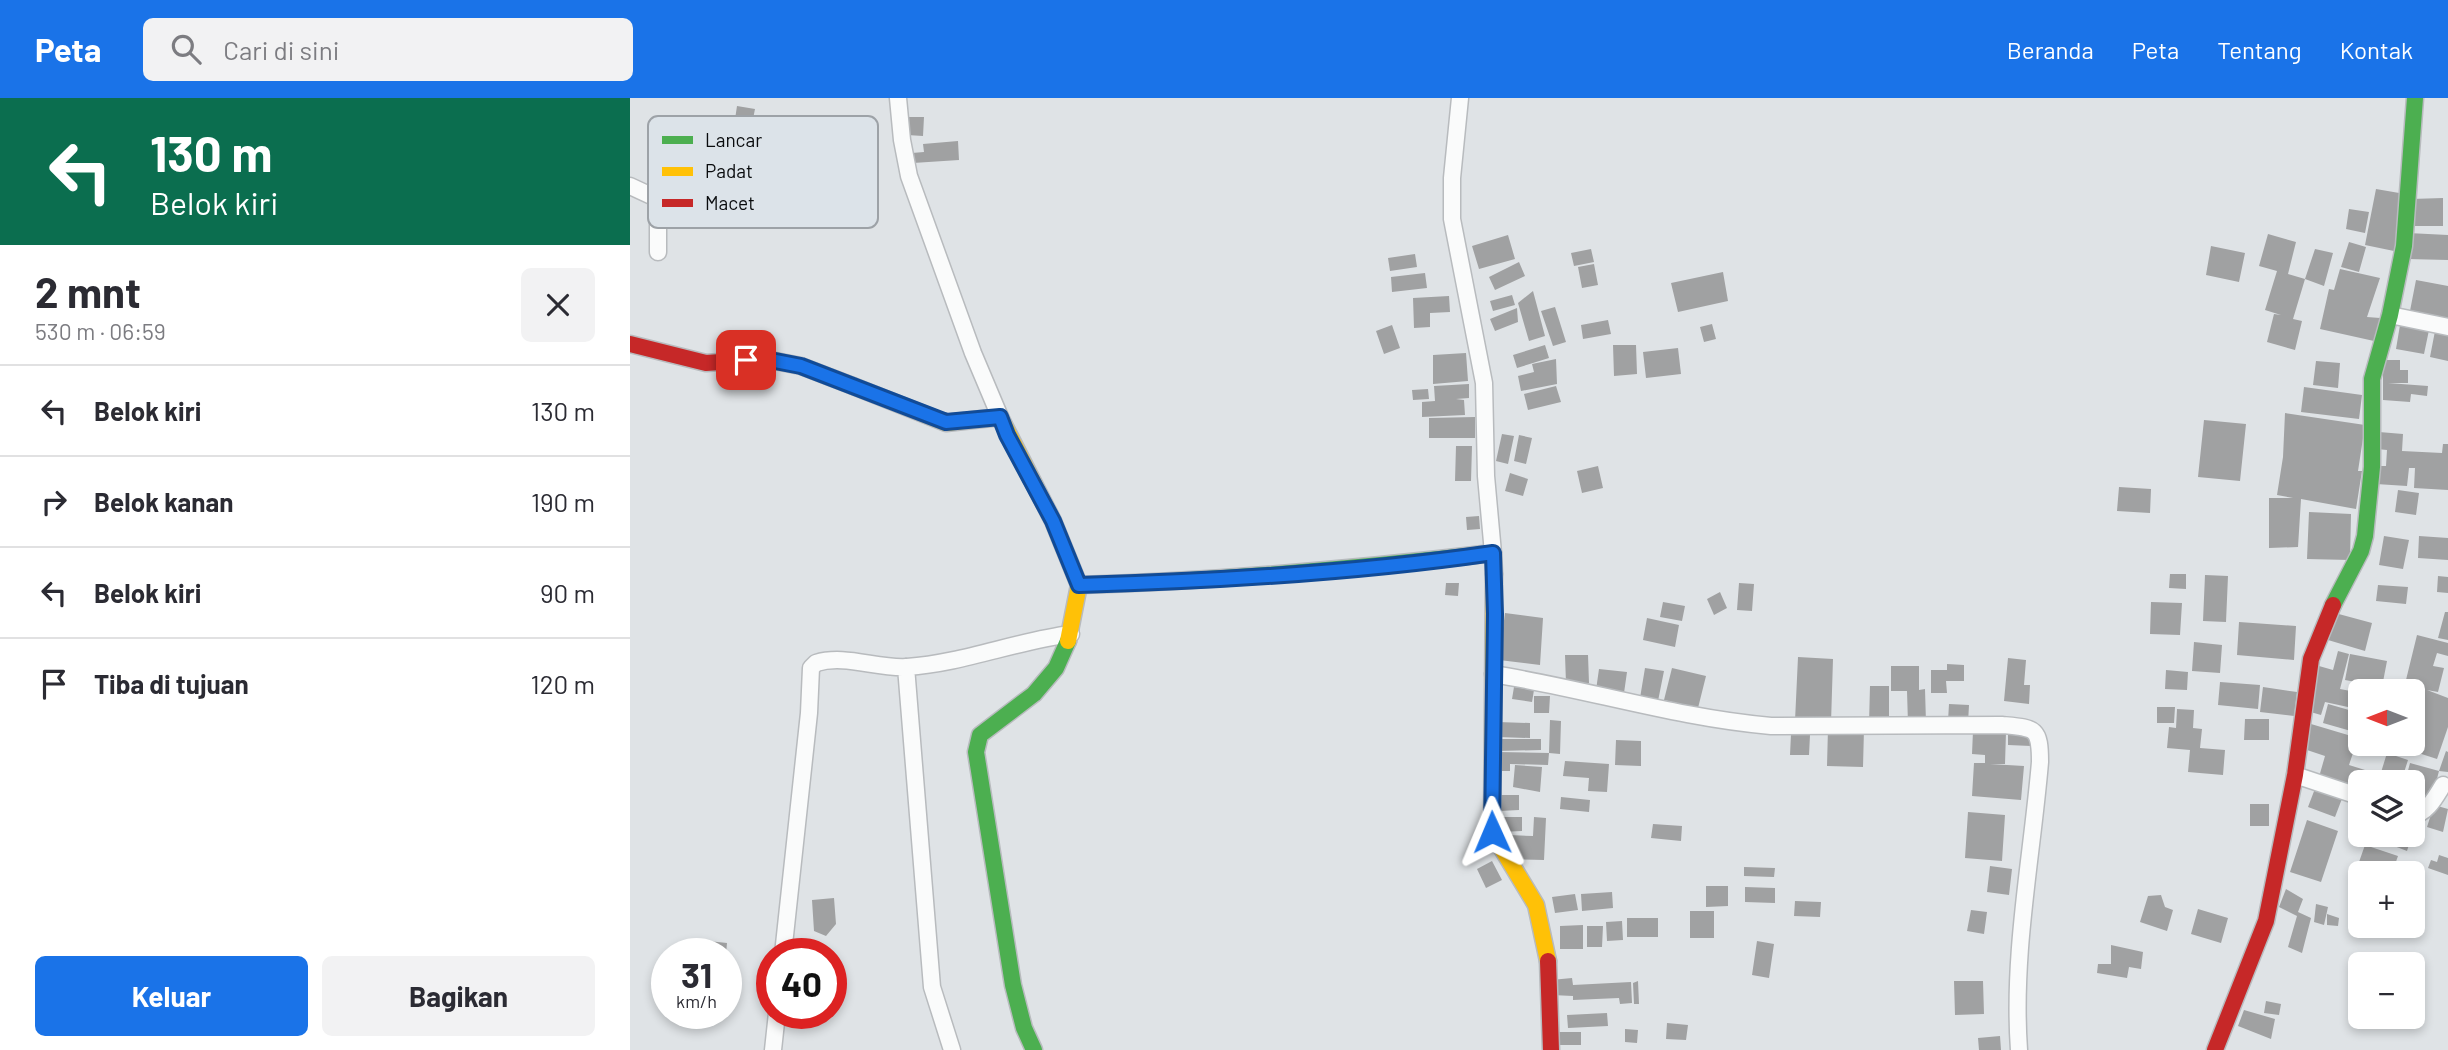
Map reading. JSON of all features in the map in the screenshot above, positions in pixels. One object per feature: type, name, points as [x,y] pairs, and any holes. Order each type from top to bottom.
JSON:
[{"type":"street","points":[[898,98],[909,176],[973,353],[1007,435],[1053,521],[1079,585],[1071,634],[1056,668],[1034,694],[981,735],[976,752],[1013,985],[1024,1028],[1034,1050]]},
{"type":"street","points":[[1460,98],[1452,178],[1452,219],[1484,383],[1486,476],[1495,614],[1492,832],[1498,847],[1527,888],[1541,923],[1551,1050]]},
{"type":"street","points":[[2215,1050],[2266,921],[2295,775],[2311,659],[2328,614],[2361,551],[2365,536],[2372,467],[2372,379],[2390,315],[2407,223],[2415,98]]},
{"type":"street","points":[[630,186],[648,194]]},
{"type":"street","points":[[657,228],[657,252]]},
{"type":"street","points":[[2390,315],[2448,327]]},
{"type":"street","points":[[630,344],[706,363],[765,359],[801,366],[946,422],[1000,417]]},
{"type":"street","points":[[1079,585],[1156,583],[1349,570],[1493,553]]},
{"type":"street","points":[[785,938],[809,713],[811,668],[816,663],[836,660],[906,667],[971,655],[1039,638],[1071,634]]},
{"type":"street","points":[[906,667],[932,987],[952,1050]]},
{"type":"street","points":[[1493,674],[1541,681],[1686,715],[1738,723],[1771,726],[2002,725],[2033,730],[2038,734],[2040,742],[2040,762],[2018,1000],[2019,1050]]},
{"type":"street","points":[[2295,775],[2348,793]]},
{"type":"street","points":[[2425,810],[2443,785]]},
{"type":"street","points":[[773,1050],[775,1029]]},
{"type":"building","points":[[737,106],[755,109],[754,116],[736,116]]},
{"type":"building","points":[[908,117],[924,117],[923,136],[907,135]]},
{"type":"building","points":[[958,141],[959,160],[913,163],[912,153],[924,152],[923,144]]},
{"type":"building","points":[[2376,189],[2405,194],[2394,251],[2365,245]]},
{"type":"building","points":[[2443,198],[2443,226],[2412,226],[2411,199]]},
{"type":"building","points":[[2349,209],[2369,212],[2365,233],[2346,229]]},
{"type":"building","points":[[2408,233],[2448,235],[2448,260],[2407,259]]},
{"type":"building","points":[[2268,234],[2296,242],[2288,274],[2305,279],[2293,319],[2302,321],[2295,350],[2267,342],[2274,314],[2281,315],[2265,310],[2277,271],[2259,266]]},
{"type":"building","points":[[1508,235],[1515,259],[1479,269],[1472,246]]},
{"type":"building","points":[[2349,242],[2366,247],[2359,272],[2341,267]]},
{"type":"building","points":[[2211,246],[2245,253],[2239,282],[2206,275]]},
{"type":"building","points":[[1591,249],[1594,262],[1574,266],[1571,253]]},
{"type":"building","points":[[2315,249],[2333,253],[2324,286],[2305,279]]},
{"type":"building","points":[[1415,254],[1417,267],[1390,271],[1388,258]]},
{"type":"building","points":[[1519,262],[1525,276],[1495,290],[1489,277]]},
{"type":"building","points":[[1594,264],[1598,285],[1582,288],[1578,267]]},
{"type":"building","points":[[2340,269],[2380,278],[2367,317],[2380,318],[2374,341],[2320,329],[2329,289],[2334,290]]},
{"type":"building","points":[[1723,272],[1728,301],[1678,312],[1671,283]]},
{"type":"building","points":[[1425,273],[1427,288],[1392,292],[1391,277]]},
{"type":"building","points":[[2416,280],[2448,286],[2448,321],[2409,316]]},
{"type":"building","points":[[1533,291],[1545,336],[1529,341],[1518,303]]},
{"type":"building","points":[[1512,295],[1515,305],[1493,311],[1490,301]]},
{"type":"building","points":[[1449,296],[1450,312],[1430,313],[1430,327],[1414,328],[1413,298]]},
{"type":"building","points":[[1555,307],[1566,342],[1553,346],[1541,311]]},
{"type":"building","points":[[1517,308],[1518,322],[1495,331],[1490,319]]},
{"type":"building","points":[[1608,320],[1611,334],[1583,339],[1581,325]]},
{"type":"building","points":[[1712,324],[1716,339],[1704,342],[1700,327]]},
{"type":"building","points":[[1392,325],[1400,348],[1384,354],[1376,331]]},
{"type":"building","points":[[2400,325],[2429,330],[2424,354],[2396,349]]},
{"type":"building","points":[[2435,331],[2448,334],[2448,361],[2430,357]]},
{"type":"building","points":[[1545,345],[1549,358],[1517,368],[1513,355]]},
{"type":"building","points":[[1613,345],[1636,345],[1637,374],[1614,376]]},
{"type":"building","points":[[1678,348],[1681,374],[1646,378],[1643,352]]},
{"type":"building","points":[[1466,353],[1468,381],[1433,384],[1433,355]]},
{"type":"building","points":[[1556,359],[1557,384],[1521,391],[1518,376],[1534,372],[1532,364]]},
{"type":"building","points":[[2383,360],[2400,360],[2400,370],[2408,370],[2408,383],[2388,383],[2428,386],[2427,396],[2411,394],[2410,402],[2383,400]]},
{"type":"building","points":[[2316,361],[2340,363],[2338,388],[2313,385]]},
{"type":"building","points":[[1469,384],[1469,398],[1456,399],[1464,400],[1465,415],[1422,417],[1422,402],[1435,401],[1434,386]]},
{"type":"building","points":[[1556,386],[1561,402],[1528,410],[1524,394]]},
{"type":"building","points":[[2304,387],[2362,395],[2359,419],[2301,412]]},
{"type":"building","points":[[1428,389],[1429,399],[1413,400],[1412,390]]},
{"type":"building","points":[[2285,413],[2365,425],[2358,471],[2362,471],[2356,509],[2301,499],[2298,547],[2269,548],[2269,498],[2293,498],[2277,495],[2283,457]]},
{"type":"building","points":[[1475,417],[1475,438],[1429,438],[1429,418]]},
{"type":"building","points":[[2204,420],[2246,424],[2240,481],[2198,477]]},
{"type":"building","points":[[2379,432],[2403,434],[2402,451],[2442,453],[2443,444],[2448,444],[2448,490],[2414,488],[2415,468],[2409,468],[2407,486],[2376,484],[2377,466],[2386,466],[2387,450],[2377,449]]},
{"type":"building","points":[[1502,434],[1514,436],[1508,464],[1496,461]]},
{"type":"building","points":[[1519,435],[1532,438],[1526,464],[1514,461]]},
{"type":"building","points":[[1456,446],[1472,446],[1471,481],[1455,481]]},
{"type":"building","points":[[1598,466],[1603,488],[1582,493],[1577,471]]},
{"type":"building","points":[[1510,473],[1528,479],[1523,496],[1505,491]]},
{"type":"building","points":[[2119,487],[2151,489],[2150,513],[2117,511]]},
{"type":"building","points":[[2398,490],[2419,493],[2416,515],[2395,512]]},
{"type":"building","points":[[2309,512],[2351,514],[2350,560],[2307,559]]},
{"type":"building","points":[[1479,516],[1480,529],[1467,530],[1466,517]]},
{"type":"building","points":[[2384,536],[2409,540],[2403,569],[2379,565]]},
{"type":"building","points":[[2419,536],[2448,538],[2448,560],[2418,558]]},
{"type":"building","points":[[2170,574],[2186,574],[2186,589],[2169,588]]},
{"type":"building","points":[[2205,575],[2228,576],[2226,622],[2203,621]]},
{"type":"building","points":[[2438,576],[2448,577],[2448,593],[2437,592]]},
{"type":"building","points":[[1446,583],[1459,583],[1458,596],[1445,595]]},
{"type":"building","points":[[1739,583],[1754,584],[1752,611],[1737,610]]},
{"type":"building","points":[[2378,585],[2408,587],[2406,604],[2376,601]]},
{"type":"building","points":[[1720,592],[1727,608],[1714,615],[1707,599]]},
{"type":"building","points":[[1663,602],[1685,606],[1682,621],[1660,617]]},
{"type":"building","points":[[2151,602],[2182,603],[2180,635],[2150,634]]},
{"type":"building","points":[[2445,612],[2448,612],[2448,640],[2438,638]]},
{"type":"building","points":[[1505,613],[1543,618],[1540,665],[1499,660]]},
{"type":"building","points":[[2335,613],[2372,623],[2365,651],[2328,640]]},
{"type":"building","points":[[1647,618],[1679,625],[1675,647],[1643,640]]},
{"type":"building","points":[[2239,622],[2296,626],[2294,660],[2237,655]]},
{"type":"building","points":[[2417,635],[2448,643],[2448,656],[2437,653],[2433,666],[2444,668],[2438,692],[2427,690],[2448,698],[2448,727],[2437,759],[2426,755],[2426,679],[2406,679]]},
{"type":"building","points":[[2194,642],[2222,645],[2220,673],[2192,671]]},
{"type":"building","points":[[2338,651],[2349,654],[2340,689],[2348,691],[2348,707],[2325,702],[2321,715],[2307,711],[2319,666],[2333,670]]},
{"type":"building","points":[[2350,654],[2387,661],[2384,679],[2345,680]]},
{"type":"building","points":[[1565,655],[1588,655],[1589,683],[1566,683]]},
{"type":"building","points":[[1798,657],[1833,659],[1831,723],[1795,721]]},
{"type":"building","points":[[2008,658],[2026,660],[2024,685],[2030,685],[2029,704],[2004,701]]},
{"type":"building","points":[[1947,664],[1964,665],[1964,681],[1946,681],[1947,693],[1931,693],[1931,670],[1947,670]]},
{"type":"building","points":[[1891,666],[1919,666],[1919,690],[1925,689],[1926,723],[1908,724],[1907,691],[1891,691]]},
{"type":"building","points":[[1645,668],[1664,671],[1658,701],[1640,698]]},
{"type":"building","points":[[1672,668],[1706,676],[1698,708],[1664,700]]},
{"type":"building","points":[[1599,669],[1627,672],[1624,693],[1596,690]]},
{"type":"building","points":[[2166,670],[2188,672],[2187,690],[2165,689]]},
{"type":"building","points":[[2220,682],[2260,685],[2258,709],[2218,705]]},
{"type":"building","points":[[1870,686],[1889,686],[1889,725],[1869,724]]},
{"type":"building","points":[[1514,687],[1534,690],[1532,702],[1512,699]]},
{"type":"building","points":[[2263,687],[2297,692],[2294,716],[2260,712]]},
{"type":"building","points":[[1534,696],[1550,696],[1549,713],[1534,713]]},
{"type":"building","points":[[1949,704],[1969,705],[1968,723],[1948,721]]},
{"type":"building","points":[[2328,704],[2348,710],[2348,730],[2323,723]]},
{"type":"building","points":[[2157,707],[2175,707],[2174,723],[2157,723]]},
{"type":"building","points":[[2177,709],[2194,710],[2193,728],[2202,729],[2200,748],[2225,750],[2223,775],[2188,772],[2190,750],[2167,748],[2169,727],[2176,728]]},
{"type":"building","points":[[2245,719],[2269,719],[2269,740],[2244,740]]},
{"type":"building","points":[[1550,720],[1561,721],[1560,754],[1549,753]]},
{"type":"building","points":[[1498,722],[1530,723],[1530,738],[1498,737]]},
{"type":"building","points":[[2311,724],[2348,735],[2348,756],[2352,756],[2349,765],[2365,770],[2348,770],[2348,785],[2319,777],[2325,756],[2304,749]]},
{"type":"building","points":[[1828,728],[1864,729],[1863,767],[1827,766]]},
{"type":"building","points":[[1973,731],[2006,732],[2005,764],[1990,764],[2024,766],[2021,800],[1972,796],[1974,763],[1985,763],[1985,755],[1972,754]]},
{"type":"building","points":[[2008,731],[2032,732],[2031,746],[2008,745]]},
{"type":"building","points":[[1791,734],[1810,735],[1809,755],[1790,755]]},
{"type":"building","points":[[1498,739],[1541,739],[1541,750],[1498,751]]},
{"type":"building","points":[[1616,740],[1641,741],[1641,766],[1615,765]]},
{"type":"building","points":[[2446,751],[2448,772],[2439,771]]},
{"type":"building","points":[[1497,752],[1549,753],[1548,765],[1510,764],[1510,771],[1497,771]]},
{"type":"building","points":[[2386,756],[2408,760],[2405,770],[2382,770]]},
{"type":"building","points":[[1565,761],[1609,764],[1607,792],[1588,791],[1589,778],[1563,776]]},
{"type":"building","points":[[2410,763],[2439,771],[2432,798],[2425,797],[2425,770],[2408,770]]},
{"type":"building","points":[[1515,765],[1542,767],[1540,792],[1513,787]]},
{"type":"building","points":[[2316,786],[2343,796],[2335,817],[2308,807]]},
{"type":"building","points":[[1500,795],[1519,795],[1519,810],[1500,811]]},
{"type":"building","points":[[1561,797],[1590,800],[1589,812],[1560,809]]},
{"type":"building","points":[[2250,804],[2269,804],[2269,826],[2250,826]]},
{"type":"building","points":[[2434,805],[2448,809],[2443,832],[2427,827]]},
{"type":"building","points":[[1968,812],[2005,815],[2002,861],[1965,858]]},
{"type":"building","points":[[1501,817],[1522,817],[1522,831],[1501,832]]},
{"type":"building","points":[[1534,817],[1546,818],[1544,860],[1512,859],[1513,844],[1508,844],[1509,835],[1533,836]]},
{"type":"building","points":[[2307,820],[2338,831],[2321,882],[2290,872]]},
{"type":"building","points":[[1653,824],[1682,826],[1681,841],[1651,838]]},
{"type":"building","points":[[2364,847],[2398,856],[2396,861],[2359,861]]},
{"type":"building","points":[[2439,855],[2448,858],[2448,875],[2428,868],[2431,860],[2437,862]]},
{"type":"building","points":[[1492,861],[1502,880],[1486,888],[1477,869]]},
{"type":"building","points":[[1990,866],[2012,869],[2009,895],[1987,892]]},
{"type":"building","points":[[1744,867],[1775,868],[1774,877],[1744,876]]},
{"type":"building","points":[[1706,886],[1728,886],[1728,906],[1706,907]]},
{"type":"building","points":[[1745,887],[1775,888],[1775,903],[1745,902]]},
{"type":"building","points":[[2286,889],[2303,899],[2298,912],[2311,918],[2302,953],[2288,947],[2297,916],[2279,907]]},
{"type":"building","points":[[1612,892],[1613,908],[1582,911],[1581,894]]},
{"type":"building","points":[[1575,894],[1578,910],[1555,913],[1552,897]]},
{"type":"building","points":[[2161,895],[2165,907],[2173,910],[2167,931],[2140,922],[2148,896]]},
{"type":"building","points":[[834,898],[836,924],[826,936],[814,931],[812,900]]},
{"type":"building","points":[[1795,901],[1821,902],[1820,917],[1794,916]]},
{"type":"building","points":[[2316,904],[2328,907],[2324,925],[2314,922]]},
{"type":"building","points":[[2198,909],[2228,918],[2221,943],[2191,934]]},
{"type":"building","points":[[1971,910],[1987,912],[1984,934],[1967,931]]},
{"type":"building","points":[[1690,911],[1714,911],[1714,938],[1690,938]]},
{"type":"building","points":[[2327,914],[2339,918],[2338,926],[2327,925]]},
{"type":"building","points":[[1627,918],[1658,918],[1658,937],[1627,937]]},
{"type":"building","points":[[1622,921],[1623,940],[1607,941],[1606,922]]},
{"type":"building","points":[[1583,925],[1583,949],[1560,949],[1560,926]]},
{"type":"building","points":[[1587,926],[1603,926],[1602,947],[1587,947]]},
{"type":"building","points":[[1757,941],[1774,944],[1769,978],[1752,975]]},
{"type":"building","points":[[2111,945],[2143,952],[2141,969],[2129,967],[2127,978],[2097,973],[2098,964],[2111,964]]},
{"type":"building","points":[[1572,978],[1573,985],[1631,982],[1632,1003],[1620,1004],[1619,998],[1573,1000],[1573,996],[1552,995],[1551,980]]},
{"type":"building","points":[[1638,981],[1639,1004],[1634,1004],[1633,983]]},
{"type":"building","points":[[1954,981],[1983,981],[1984,1014],[1955,1015]]},
{"type":"building","points":[[2266,1001],[2281,1004],[2279,1015],[2264,1013]]},
{"type":"building","points":[[2244,1010],[2275,1019],[2271,1039],[2238,1026]]},
{"type":"building","points":[[1607,1013],[1608,1026],[1568,1028],[1567,1015]]},
{"type":"building","points":[[1667,1023],[1688,1025],[1686,1040],[1666,1039]]},
{"type":"building","points":[[1625,1029],[1638,1030],[1637,1043],[1625,1042]]},
{"type":"building","points":[[1559,1032],[1581,1032],[1581,1045],[1559,1045]]},
{"type":"building","points":[[2000,1036],[2001,1050],[1979,1050],[1978,1038]]},
{"type":"traffic: fast","points":[[2333,605],[2361,551],[2365,536],[2372,467],[2372,379],[2390,315],[2404,246],[2415,98]]},
{"type":"traffic: fast","points":[[1079,585],[1286,574],[1493,553],[1494,574]]},
{"type":"traffic: fast","points":[[1034,1050],[1024,1028],[1013,985],[976,752],[980,735],[1034,694],[1056,668],[1068,641]]},
{"type":"traffic: slow","points":[[853,386],[946,423],[1000,417],[1053,521],[1079,585],[1068,641]]},
{"type":"traffic: slow","points":[[1494,574],[1492,832],[1536,905],[1548,961]]},
{"type":"traffic: jam","points":[[630,344],[706,363],[765,359],[801,366],[853,386]]},
{"type":"traffic: jam","points":[[2215,1050],[2266,921],[2295,775],[2311,659],[2333,605]]},
{"type":"traffic: jam","points":[[1548,961],[1551,1050]]},
{"type":"route","points":[[746,360],[765,359],[801,366],[929,418],[946,422],[1000,417],[1053,521],[1079,585],[1156,583],[1349,570],[1437,562],[1493,553],[1495,614],[1492,832]]}]
